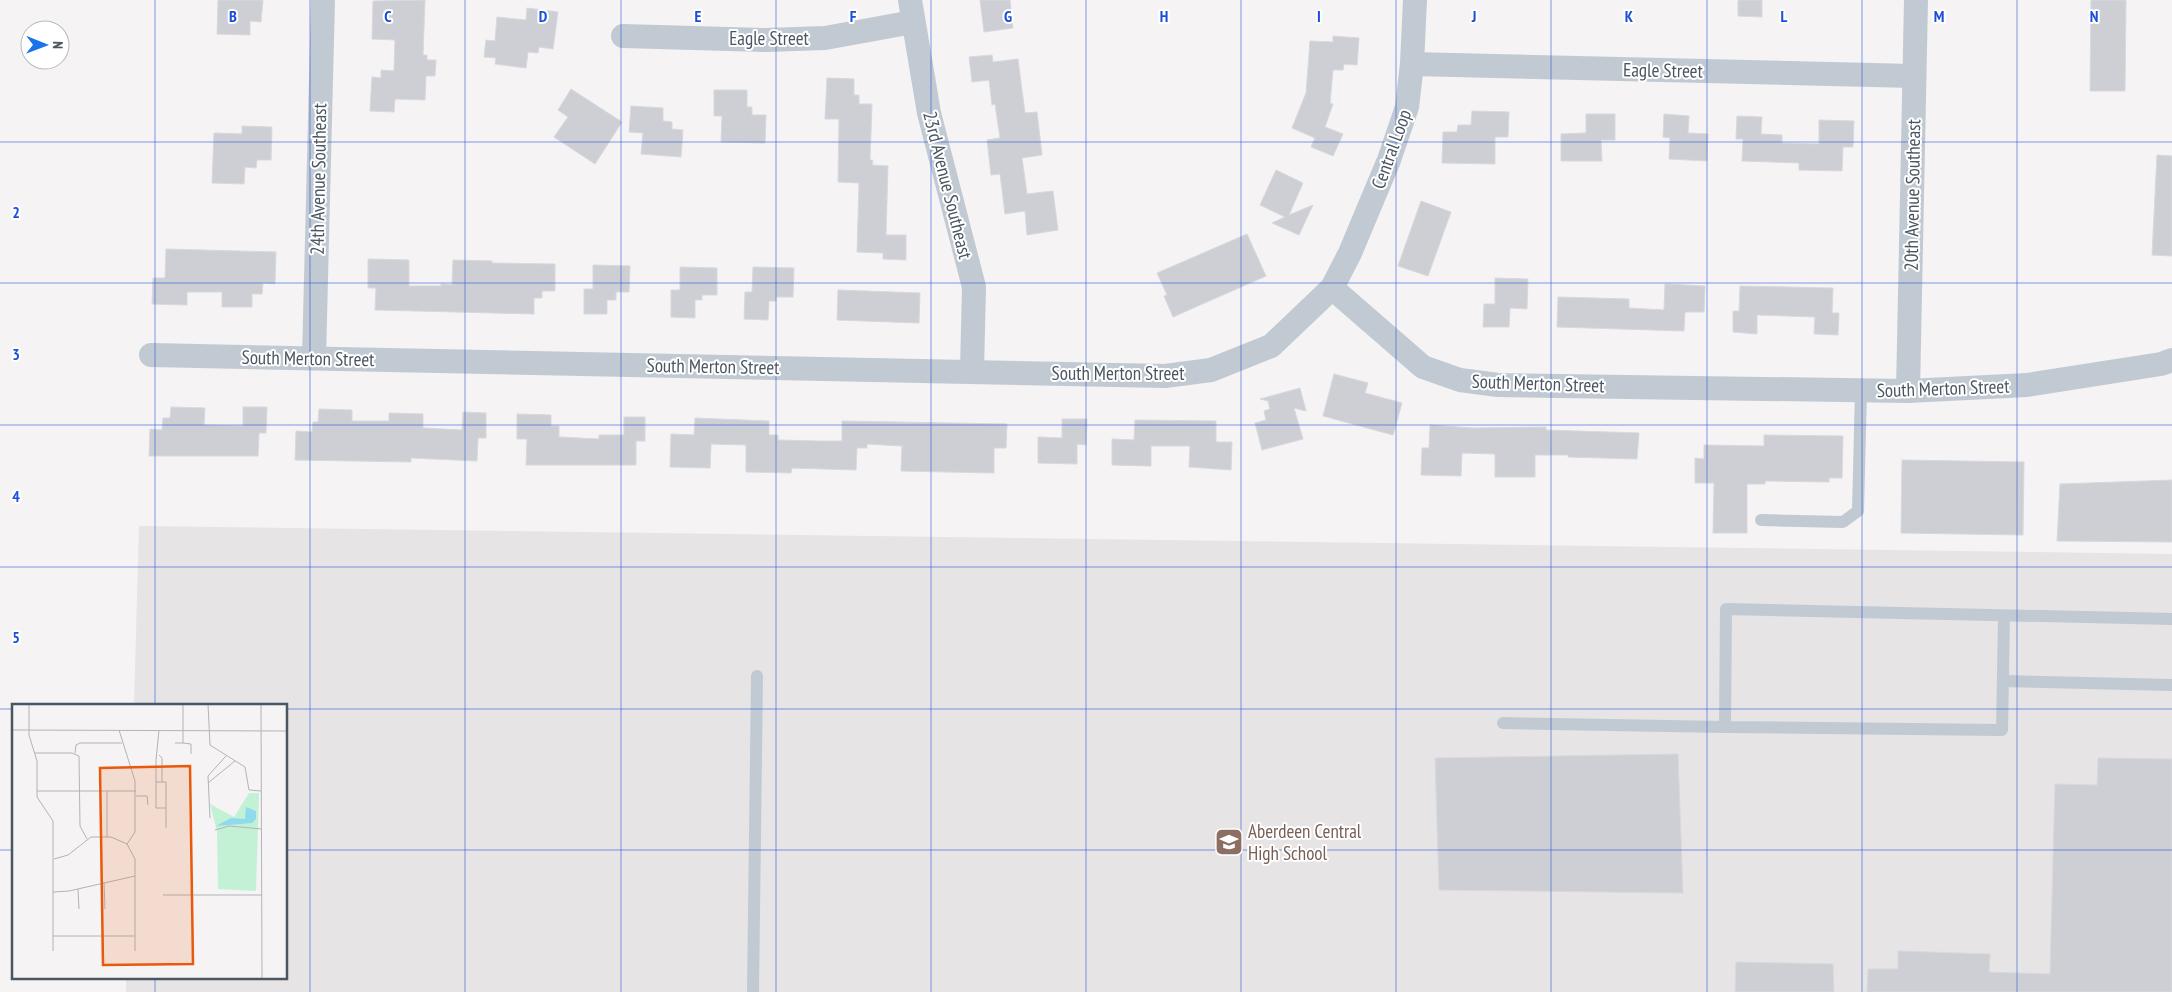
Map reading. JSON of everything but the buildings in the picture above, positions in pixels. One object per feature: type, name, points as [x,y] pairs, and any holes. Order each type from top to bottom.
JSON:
[{"type":"street","name":"24th Avenue Southeast","points":[[314,358],[322,0]]},
{"type":"street","name":"Central Loop","points":[[1332,288],[1350,253],[1389,160],[1407,107],[1412,64],[1415,0]]},
{"type":"street","name":"20th Avenue Southeast","points":[[1908,391],[1916,0]]},
{"type":"street","name":"Eagle Street","points":[[623,36],[766,40],[825,38],[912,11]]},
{"type":"street","name":"23rd Avenue Southeast","points":[[912,11],[929,113],[974,286],[972,371]]},
{"type":"street","name":"Eagle Street","points":[[1412,64],[1914,76]]},
{"type":"street","name":"South Merton Street","points":[[151,355],[1165,376],[1210,370],[1271,346],[1332,288],[1423,367],[1460,380],[1498,385],[1908,391],[2027,385],[2152,366],[2172,360]]},
{"type":"lane","points":[[1761,520],[1843,522],[1858,511],[1861,390]]},
{"type":"lane","points":[[1725,727],[1726,609],[2172,619]]},
{"type":"lane","points":[[1503,723],[2002,730],[2004,616]]},
{"type":"lane","points":[[753,992],[757,676]]},
{"type":"lane","points":[[2002,681],[2172,685]]},
{"type":"shaded area","name":"Aberdeen Central High School","points":[[139,526],[2172,554],[2172,992],[126,992],[126,980],[288,980],[288,704],[134,704]]},
{"type":"place","name":"Aberdeen Central High School","points":[[1229,842]]}]
